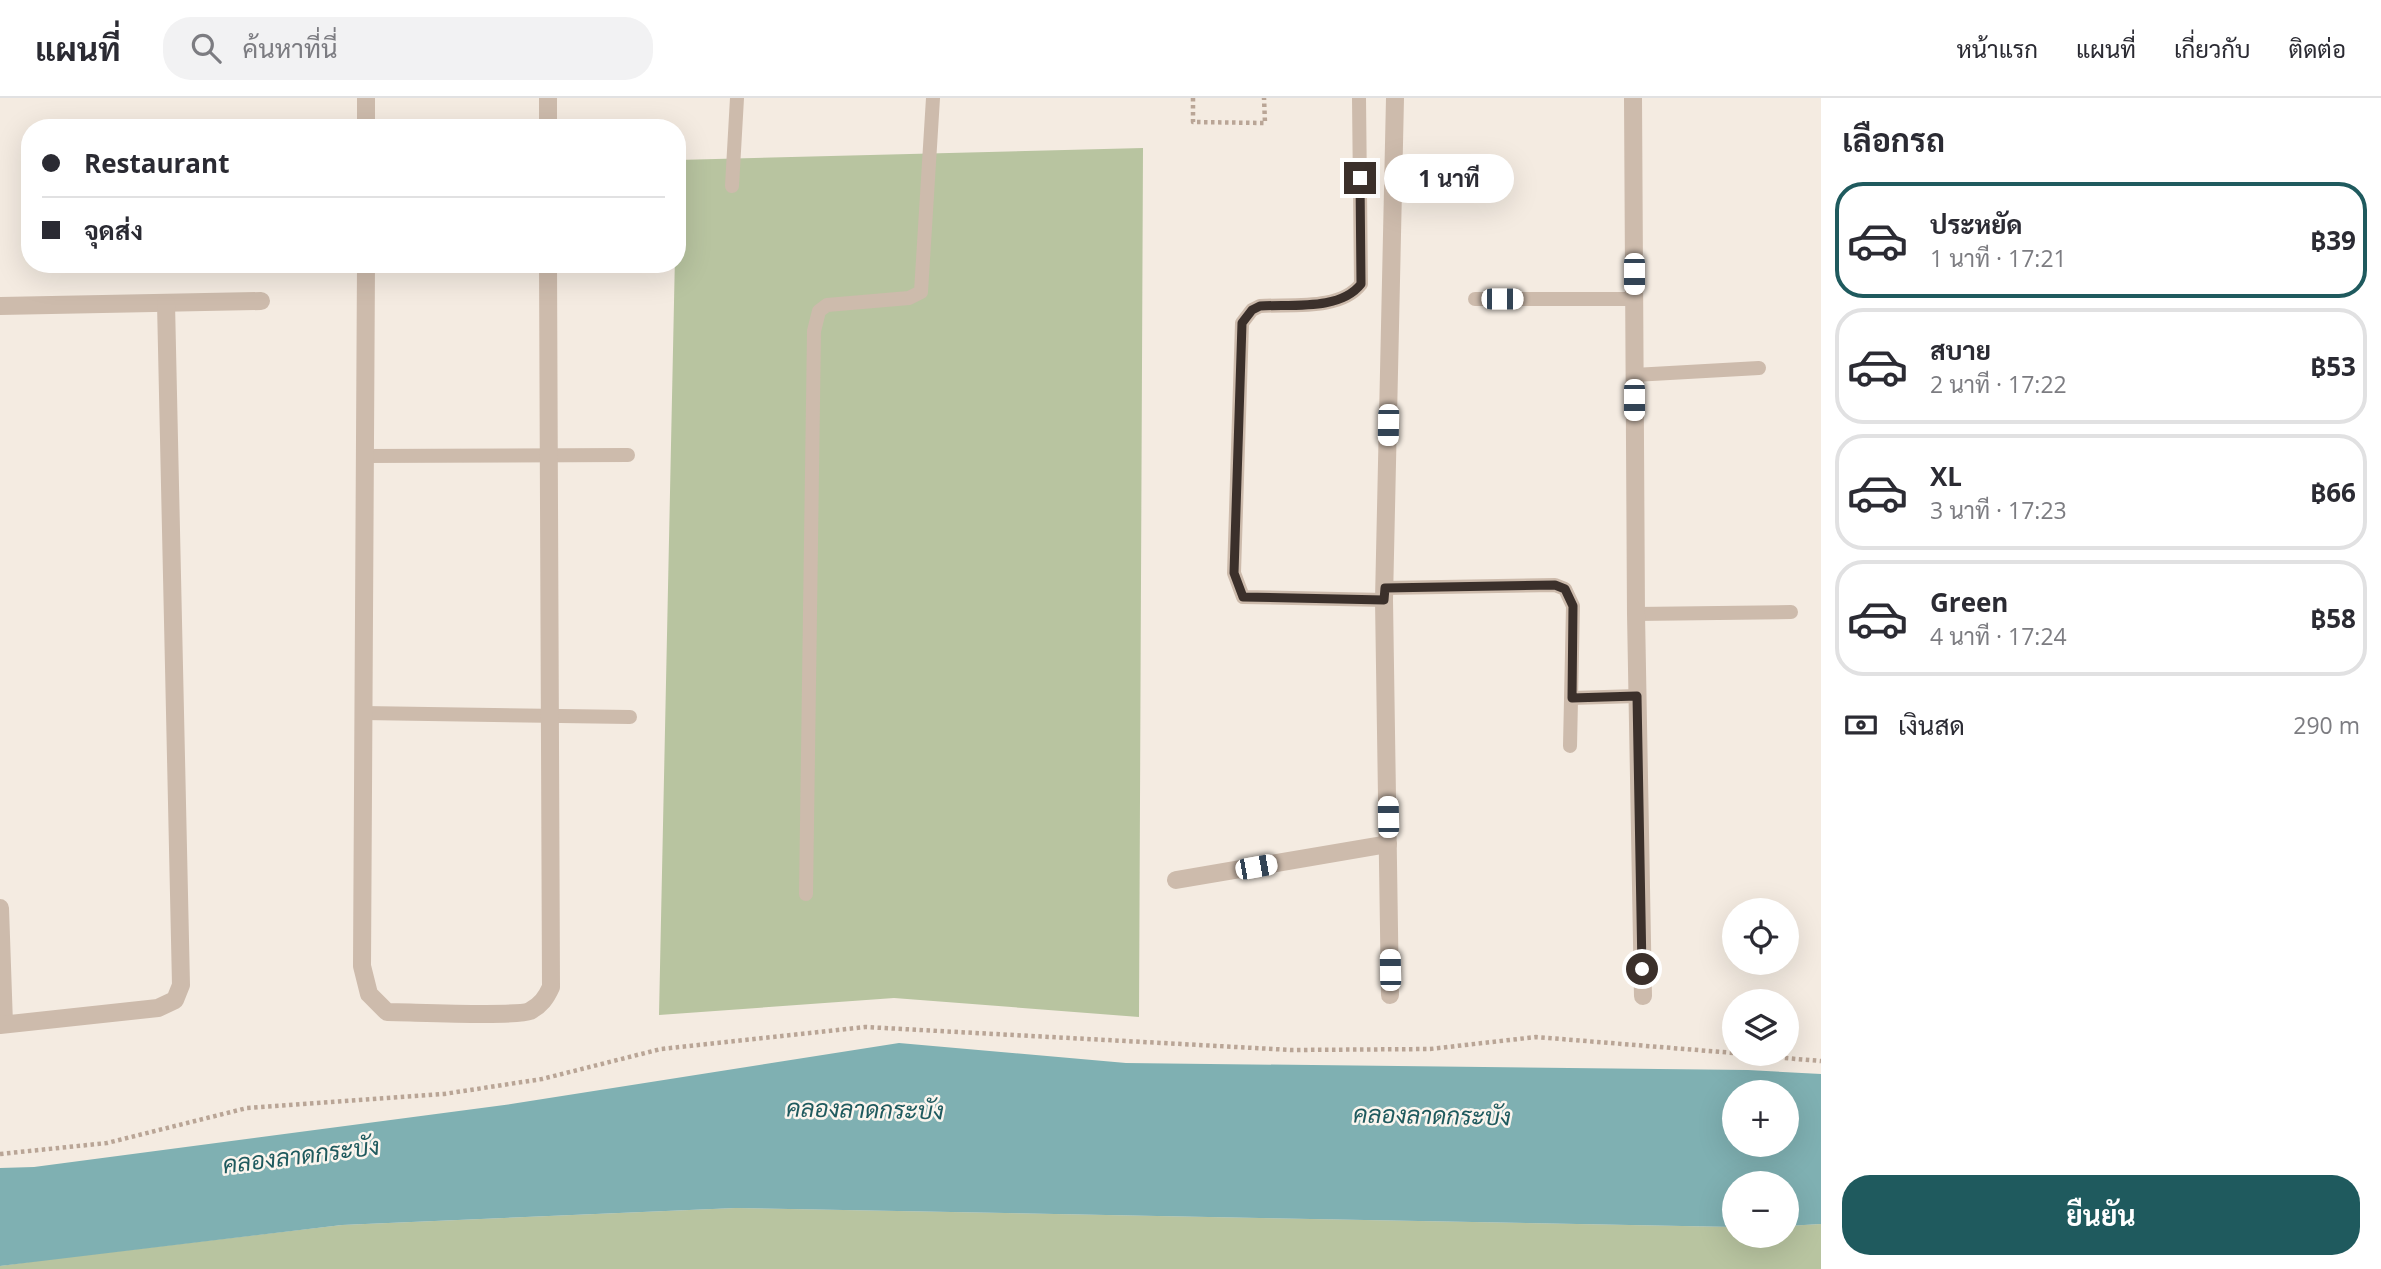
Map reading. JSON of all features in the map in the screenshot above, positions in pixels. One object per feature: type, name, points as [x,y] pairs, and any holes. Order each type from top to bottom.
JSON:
[{"type":"street","points":[[366,98],[366,119]]},
{"type":"street","points":[[548,98],[548,119]]},
{"type":"street","points":[[1390,995],[1385,594],[1395,98]]},
{"type":"street","points":[[1633,98],[1636,614],[1643,996]]},
{"type":"street","points":[[366,273],[362,966],[369,994],[387,1012],[527,1012],[543,1002],[551,987],[548,273]]},
{"type":"street","points":[[0,306],[261,301]]},
{"type":"street","points":[[0,908],[2,1025],[158,1008],[175,1000],[181,985],[166,303]]},
{"type":"street","points":[[1176,880],[1388,844]]},
{"type":"lane","points":[[732,186],[737,98]]},
{"type":"lane","points":[[806,894],[814,331],[819,311],[827,305],[909,298],[921,292],[933,98]]},
{"type":"lane","points":[[1359,98],[1361,284],[1352,295],[1339,301],[1260,306],[1252,310],[1242,323],[1234,573],[1243,597],[1385,594],[1555,585],[1565,589],[1573,606],[1570,746]]},
{"type":"lane","points":[[1475,299],[1634,299]]},
{"type":"lane","points":[[1634,375],[1759,368]]},
{"type":"lane","points":[[365,456],[628,455]]},
{"type":"lane","points":[[1636,614],[1791,612]]},
{"type":"lane","points":[[1572,698],[1637,696]]},
{"type":"lane","points":[[363,713],[630,717]]},
{"type":"path","points":[[1193,98],[1193,122],[1265,123],[1265,98]]},
{"type":"path","points":[[0,1154],[107,1143],[247,1108],[444,1094],[542,1079],[661,1049],[865,1027],[1292,1050],[1430,1049],[1536,1037],[1722,1052]]},
{"type":"path","points":[[1799,1059],[1821,1061]]},
{"type":"green space","points":[[1143,148],[1139,1017],[894,998],[659,1015],[675,273],[686,273],[686,160]]},
{"type":"green space","points":[[736,1208],[1722,1227],[1722,1248],[1799,1248],[1799,1225],[1821,1224],[1821,1269],[0,1269],[0,1266],[43,1260],[342,1225]]},
{"type":"water","name":"คลองลาดกระบัง","points":[[899,1043],[1126,1063],[1748,1070],[1821,1074],[1821,1224],[1799,1225],[1799,1171],[1722,1171],[1722,1227],[736,1208],[342,1225],[0,1266],[0,1168],[34,1167],[511,1104]]},
{"type":"route","points":[[1360,178],[1361,284],[1352,295],[1339,301],[1260,306],[1252,310],[1242,323],[1234,573],[1237,588],[1243,597],[1384,600],[1385,588],[1555,585],[1565,589],[1573,606],[1572,698],[1637,696],[1642,969]]}]
